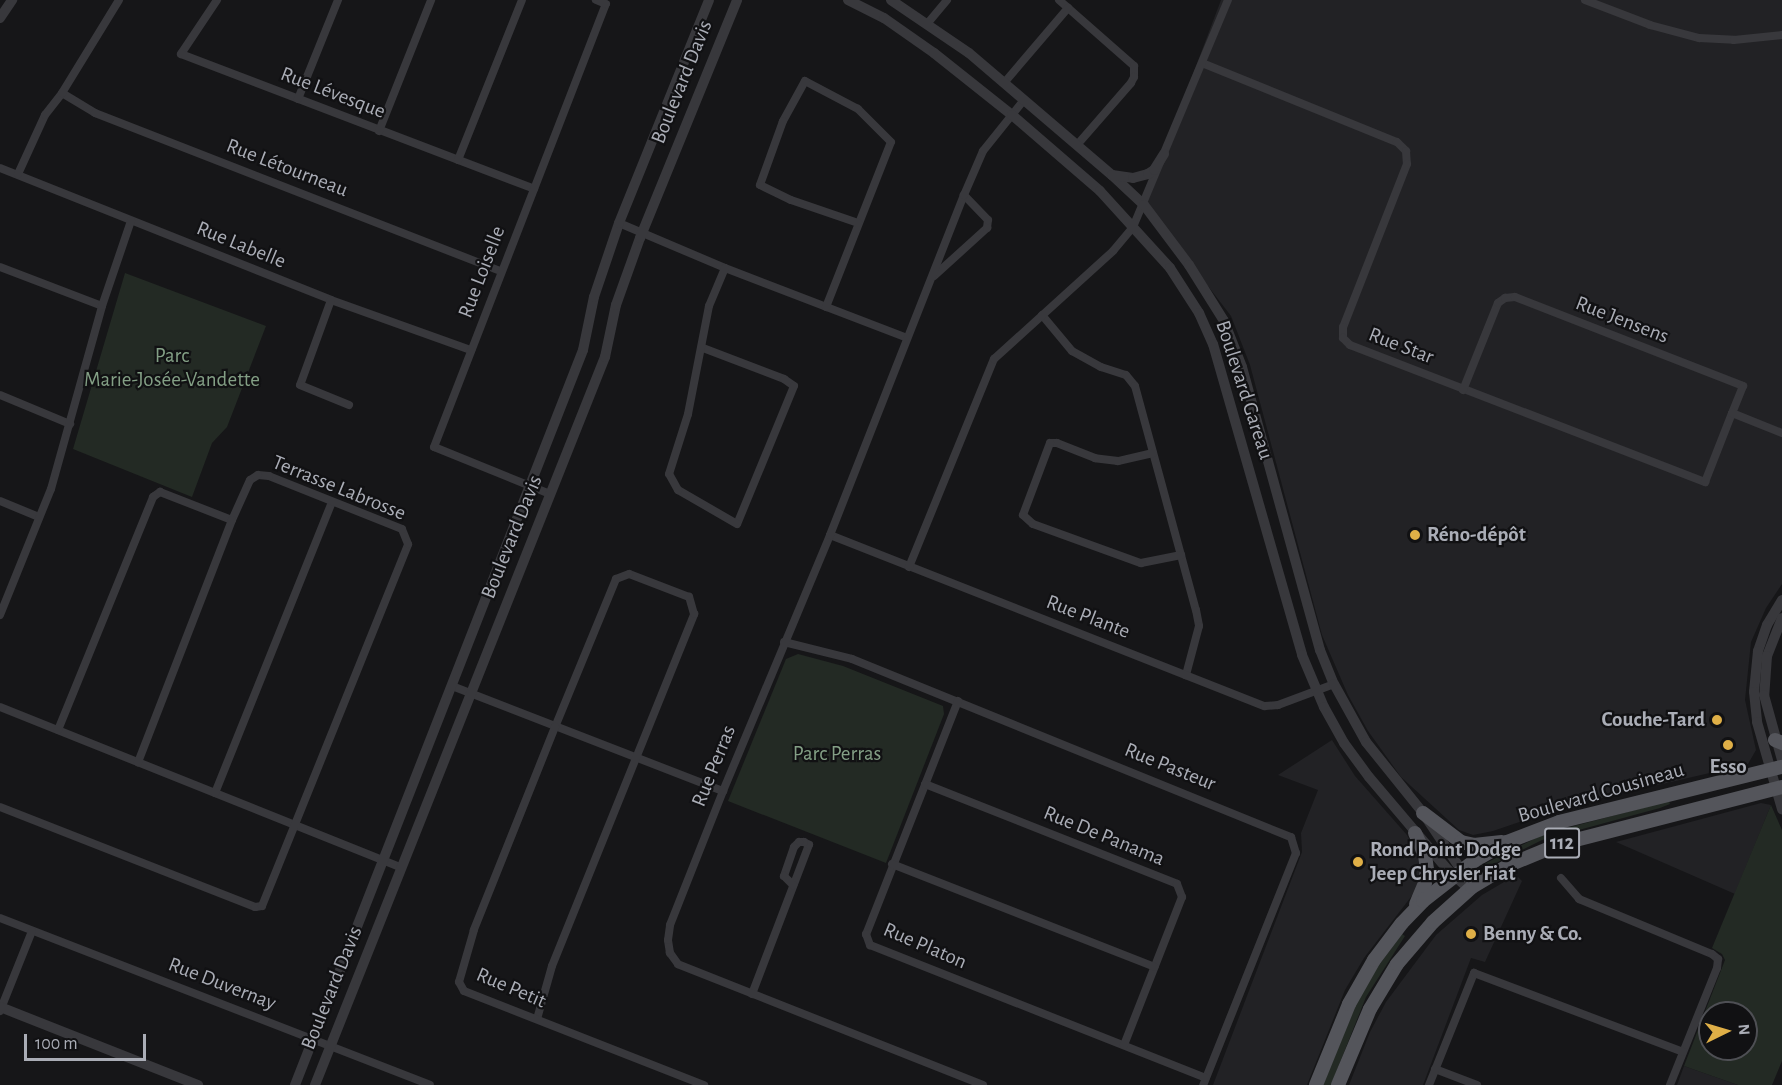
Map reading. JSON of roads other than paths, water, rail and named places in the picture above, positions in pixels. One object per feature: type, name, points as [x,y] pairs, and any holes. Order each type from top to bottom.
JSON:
[{"type":"main road","name":"Boulevard Cousineau","points":[[1316,1085],[1357,988],[1382,949],[1412,913],[1458,872],[1507,842],[1559,822],[1776,768]]},
{"type":"main road","name":"Boulevard Cousineau","points":[[1338,1085],[1367,1014],[1392,972],[1428,926],[1471,888],[1509,865],[1560,844],[1779,788]]},
{"type":"main road","points":[[1423,813],[1453,838],[1466,844],[1507,842]]},
{"type":"main road","points":[[1412,913],[1425,883],[1427,870],[1425,855],[1415,832]]},
{"type":"street","points":[[0,18],[12,0]]},
{"type":"street","points":[[18,174],[45,115],[62,93],[119,0]]},
{"type":"street","name":"Rue Lévesque","points":[[217,0],[181,54],[534,189]]},
{"type":"street","points":[[298,99],[338,0]]},
{"type":"street","points":[[379,130],[431,0]]},
{"type":"street","points":[[458,160],[522,0]]},
{"type":"street","name":"Rue Loiselle","points":[[550,494],[434,447],[606,4],[596,0]]},
{"type":"street","name":"Boulevard Davis","points":[[295,1085],[583,350],[594,297],[619,223],[709,0]]},
{"type":"street","name":"Boulevard Davis","points":[[315,1085],[605,357],[616,305],[642,233],[737,0]]},
{"type":"street","name":"Boulevard Gareau","points":[[848,0],[884,18],[934,52],[1012,115],[1100,191],[1170,268],[1199,313],[1213,344],[1296,633],[1316,690],[1349,750],[1415,832],[1458,872],[1471,888]]},
{"type":"street","name":"Boulevard Gareau","points":[[891,0],[969,53],[1112,175],[1144,205],[1189,265],[1224,321],[1242,367],[1320,650],[1334,684],[1366,742],[1423,813],[1458,872]]},
{"type":"street","points":[[927,24],[947,0]]},
{"type":"street","points":[[1059,0],[1133,62],[1135,72],[1131,83],[1077,146]]},
{"type":"street","points":[[909,567],[994,359],[1113,251],[1133,227],[1228,0]]},
{"type":"street","points":[[1585,0],[1650,25],[1699,38],[1734,40],[1782,35]]},
{"type":"street","points":[[1004,82],[1068,8]]},
{"type":"street","name":"Rue Star","points":[[1202,63],[1398,142],[1406,152],[1407,164],[1343,327],[1343,338],[1350,345],[1705,482],[1732,413]]},
{"type":"street","points":[[826,307],[891,142],[858,109],[805,81],[783,121],[760,185],[791,200],[858,223]]},
{"type":"street","name":"Rue Létourneau","points":[[62,93],[95,113],[501,271]]},
{"type":"street","name":"Rue Perras","points":[[983,1085],[678,964],[670,953],[668,940],[670,925],[723,791],[830,535],[964,195],[983,152],[1024,100]]},
{"type":"street","points":[[1112,175],[1133,178],[1148,174],[1164,154]]},
{"type":"street","name":"Rue Labelle","points":[[0,168],[331,300],[471,350]]},
{"type":"street","name":"Rue Perras","points":[[931,278],[987,228],[987,220],[964,195]]},
{"type":"street","points":[[1,611],[39,517],[70,424],[102,306],[131,221]]},
{"type":"street","points":[[619,223],[725,268],[907,338]]},
{"type":"street","points":[[0,267],[102,306]]},
{"type":"street","points":[[703,348],[784,379],[794,386],[737,524],[678,490],[669,474],[688,414],[703,348],[709,306],[725,268]]},
{"type":"street","name":"Rue Jensens","points":[[1464,390],[1498,303],[1505,298],[1515,297],[1743,386],[1732,413]]},
{"type":"street","points":[[331,300],[300,385],[349,405]]},
{"type":"street","points":[[1042,315],[1072,351],[1101,367],[1126,375],[1134,386],[1199,626],[1186,675]]},
{"type":"street","points":[[0,395],[70,424]]},
{"type":"street","points":[[1732,413],[1782,433]]},
{"type":"street","points":[[1153,453],[1118,461],[1095,458],[1057,443],[1050,443],[1023,515],[1033,524],[1141,563],[1181,555]]},
{"type":"street","name":"Terrasse Labrosse","points":[[0,807],[255,907],[262,906],[266,902],[294,825],[408,544],[402,530],[269,476],[258,475],[250,480],[232,520],[138,762]]},
{"type":"street","points":[[58,730],[153,497],[160,492],[232,520]]},
{"type":"street","points":[[0,501],[39,517]]},
{"type":"street","points":[[215,793],[332,502]]},
{"type":"street","name":"Rue Plante","points":[[830,535],[1265,706],[1271,707],[1334,684]]},
{"type":"street","name":"Rue Petit","points":[[636,759],[694,614],[689,597],[629,574],[616,579],[474,930],[459,982],[464,991],[704,1085]]},
{"type":"street","points":[[1782,600],[1764,634],[1754,681],[1757,722],[1776,768],[1782,809]]},
{"type":"street","points":[[1782,618],[1770,647],[1765,677],[1765,705],[1779,742],[1782,760]]},
{"type":"street","name":"Rue Pasteur","points":[[784,642],[843,656],[1291,837],[1296,853],[1205,1082]]},
{"type":"street","points":[[452,686],[723,791]]},
{"type":"street","name":"Rue Platon","points":[[958,701],[866,934],[870,945],[1124,1045],[1205,1082]]},
{"type":"street","points":[[0,707],[401,867]]},
{"type":"street","points":[[537,1019],[552,966],[636,759]]},
{"type":"street","name":"Rue De Panama","points":[[925,784],[1177,884],[1182,897],[1124,1045]]},
{"type":"street","points":[[752,994],[809,845],[804,842],[799,842],[794,847],[784,876],[793,885]]},
{"type":"street","points":[[892,864],[1155,968]]},
{"type":"street","points":[[1561,878],[1579,899],[1712,954],[1718,959],[1717,968],[1670,1085]]},
{"type":"street","name":"Rue Duvernay","points":[[0,918],[430,1085]]},
{"type":"street","points":[[32,931],[0,1009],[198,1085]]},
{"type":"street","points":[[1429,1085],[1474,973],[1683,1052]]},
{"type":"street","points":[[1435,1068],[1477,1085]]},
{"type":"place","name":"Réno-dépôt","points":[[1415,535]]},
{"type":"place","name":"Couche-Tard","points":[[1717,720]]},
{"type":"place","name":"Esso","points":[[1728,745]]},
{"type":"place","name":"Rond Point Dodge Jeep Chrysler Fiat","points":[[1358,862]]},
{"type":"place","name":"Benny & Co.","points":[[1471,934]]},
{"type":"park label","name":"Parc Marie-Josée-Vandette","points":[[172,368]]},
{"type":"park label","name":"Parc Perras","points":[[837,754]]}]
